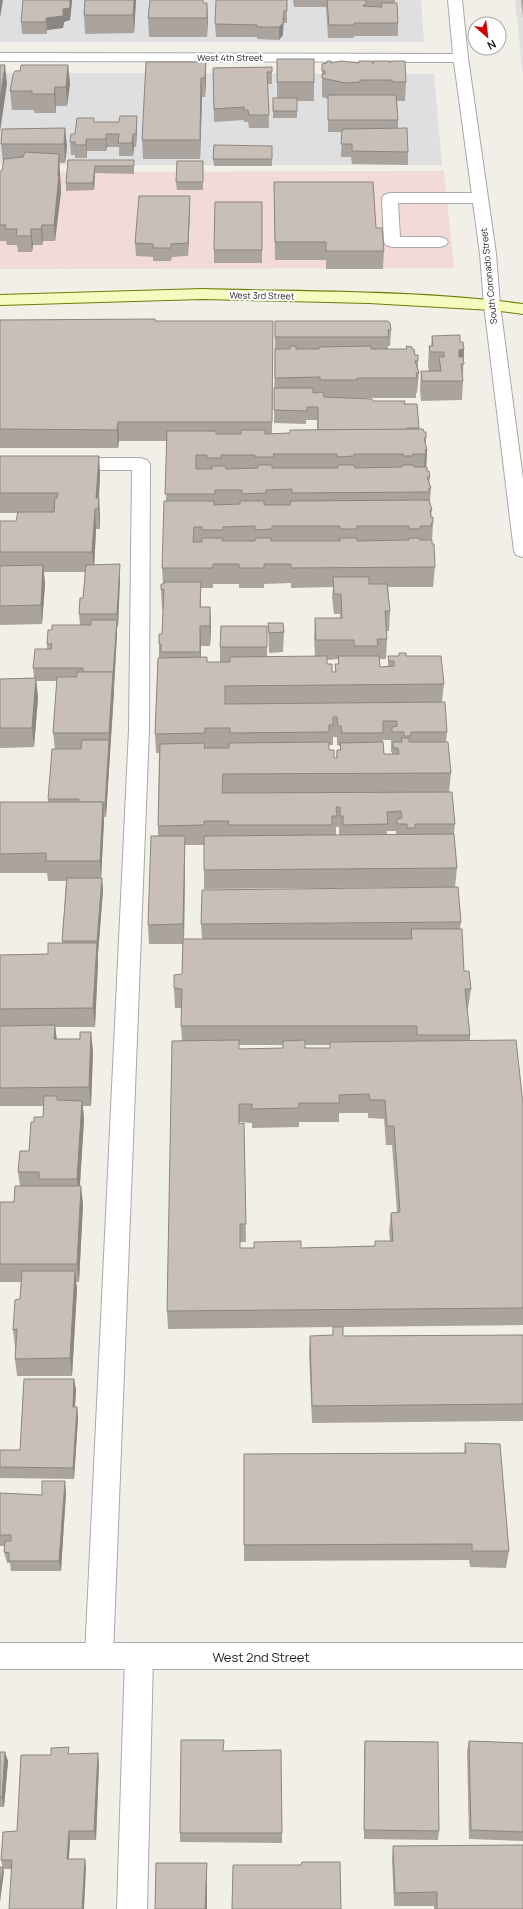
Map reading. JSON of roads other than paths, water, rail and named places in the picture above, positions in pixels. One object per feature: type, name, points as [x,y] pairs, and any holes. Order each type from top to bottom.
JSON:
[{"type":"main road","name":"West 3rd Street","points":[[0,300],[202,294],[369,298],[492,305],[523,309]]},
{"type":"street","name":"South Coronado Street","points":[[455,0],[523,551]]},
{"type":"street","name":"West 4th Street","points":[[0,58],[461,58]]},
{"type":"street","points":[[374,189],[389,189],[392,242],[440,242]]},
{"type":"street","points":[[390,198],[480,198]]},
{"type":"street","points":[[47,464],[141,464],[139,729],[99,1656]]},
{"type":"street","name":"West 2nd Street","points":[[0,1656],[523,1656]]},
{"type":"street","points":[[132,1909],[139,1657]]}]
